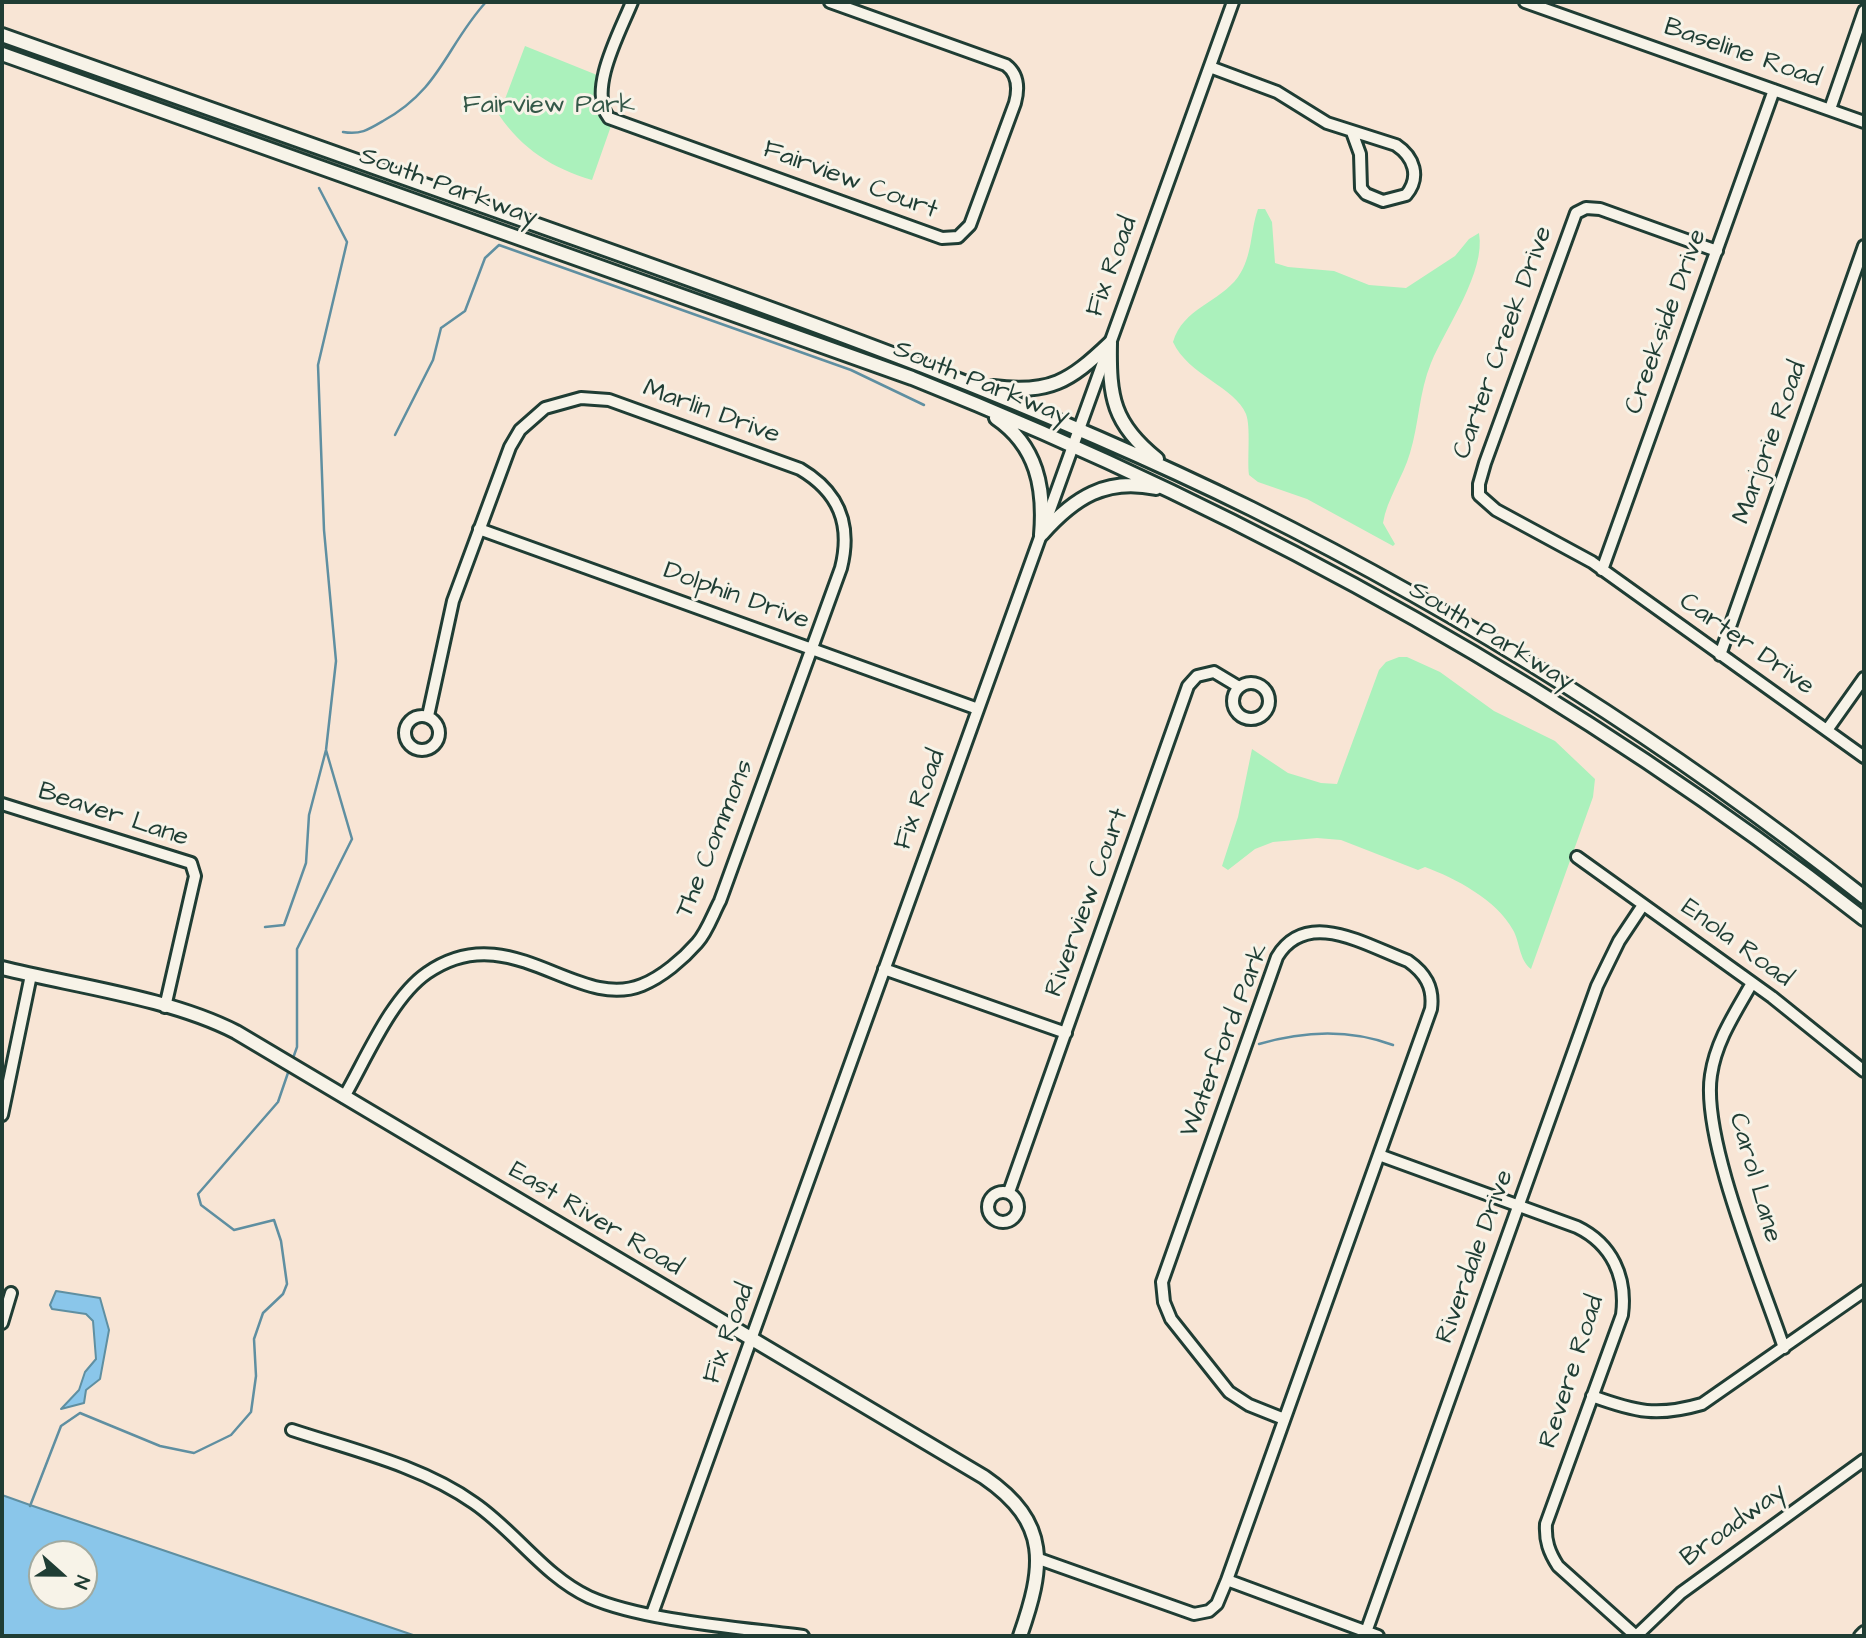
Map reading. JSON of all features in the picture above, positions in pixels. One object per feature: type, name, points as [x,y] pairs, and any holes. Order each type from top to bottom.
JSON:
[{"type":"main road","name":"South Parkway","points":[[2,35],[717,289],[975,385],[1079,429],[1312,541],[1488,639],[1685,766],[1864,897]]},
{"type":"main road","name":"South Parkway","points":[[2,54],[682,295],[964,399],[1176,492],[1372,593],[1524,681],[1672,778],[1864,919]]},
{"type":"main road","points":[[975,385],[1009,389],[1050,387],[1073,376],[1110,343]]},
{"type":"main road","points":[[1110,343],[1109,378],[1117,413],[1132,438],[1169,471]]},
{"type":"main road","points":[[964,399],[1007,425],[1033,458],[1041,482],[1041,535]]},
{"type":"main road","points":[[1041,535],[1072,503],[1101,488],[1128,485],[1176,492]]},
{"type":"main road","name":"East River Road","points":[[2,968],[166,1007],[219,1023],[284,1059],[998,1487],[1024,1515],[1034,1536],[1039,1559],[1036,1586],[1020,1636]]},
{"type":"street","name":"Fairview Court","points":[[632,2],[600,85],[601,105],[609,118],[942,238],[958,237],[970,225],[1015,103],[1017,86],[1013,72],[1006,65],[830,2]]},
{"type":"street","name":"Fix Road","points":[[652,1614],[1233,2]]},
{"type":"street","name":"Baseline Road","points":[[1525,2],[1864,122]]},
{"type":"street","points":[[1830,110],[1864,11]]},
{"type":"street","points":[[1210,67],[1277,92],[1320,119],[1352,131],[1405,151],[1415,167],[1413,184],[1406,195],[1383,201],[1366,194],[1361,188],[1360,155],[1352,131]]},
{"type":"street","name":"Creekside Drive","points":[[1602,570],[1774,90]]},
{"type":"street","name":"Carter Creek Drive","points":[[1602,570],[1490,506],[1480,498],[1478,487],[1571,223],[1579,211],[1595,207],[1717,251]]},
{"type":"street","name":"Marjorie Road","points":[[1720,655],[1859,275],[1864,246]]},
{"type":"street","name":"Marlin Drive","points":[[428,716],[453,601],[510,447],[525,425],[545,408],[568,400],[595,398],[653,416],[800,469],[832,494],[844,520],[846,551],[813,649]]},
{"type":"street","name":"Dolphin Drive","points":[[479,529],[978,709]]},
{"type":"street","name":"Carter Drive","points":[[1602,570],[1864,757]]},
{"type":"street","name":"The Commons","points":[[344,1097],[402,998],[426,974],[451,961],[469,955],[498,955],[597,986],[641,986],[667,971],[699,942],[720,901],[813,649]]},
{"type":"street","name":"Riverview Court","points":[[1009,1192],[1188,686],[1198,676],[1214,673],[1239,687]]},
{"type":"street","points":[[1827,730],[1864,678]]},
{"type":"street","name":"Beaver Lane","points":[[2,804],[191,863],[195,876],[166,1007]]},
{"type":"street","name":"Enola Road","points":[[1577,857],[1752,983],[1864,1071]]},
{"type":"street","name":"Riverdale Drive","points":[[1366,1632],[1597,986],[1619,942],[1643,905]]},
{"type":"street","name":"Waterford Park","points":[[1039,1559],[1194,1614],[1214,1608],[1227,1580],[1431,1009],[1428,982],[1418,968],[1408,961],[1328,932],[1308,931],[1290,939],[1277,957],[1162,1282],[1164,1302],[1171,1319],[1229,1392],[1250,1405],[1284,1419]]},
{"type":"street","points":[[884,969],[1066,1033]]},
{"type":"street","points":[[2,1115],[31,975]]},
{"type":"street","name":"Carol Lane","points":[[1752,983],[1717,1049],[1710,1078],[1710,1099],[1722,1162],[1784,1348]]},
{"type":"street","name":"Revere Road","points":[[1379,1155],[1589,1233],[1602,1245],[1618,1268],[1623,1290],[1622,1315],[1546,1524],[1547,1546],[1558,1566],[1636,1636]]},
{"type":"street","points":[[1592,1396],[1636,1412],[1677,1411],[1702,1404],[1864,1292]]},
{"type":"street","points":[[2,1323],[11,1293]]},
{"type":"street","points":[[292,1430],[400,1466],[453,1490],[492,1516],[575,1590],[610,1604],[652,1614],[803,1636]]},
{"type":"street","name":"Broadway","points":[[1636,1636],[1681,1593],[1863,1464]]},
{"type":"street","points":[[1227,1580],[1378,1636]]},
{"type":"street","points":[[1860,1636],[1864,1632]]},
{"type":"green space","name":"Fairview Park","points":[[525,46],[597,75],[594,104],[599,116],[611,126],[592,180],[564,170],[539,156],[518,138],[499,115]]},
{"type":"green space","points":[[1258,209],[1265,209],[1272,222],[1275,263],[1288,267],[1334,271],[1369,285],[1406,288],[1455,256],[1469,239],[1479,233],[1477,265],[1431,363],[1410,453],[1385,514],[1383,523],[1395,544],[1393,546],[1307,499],[1258,482],[1249,475],[1246,414],[1232,396],[1189,363],[1173,342],[1178,331],[1193,313],[1238,277],[1249,252]]},
{"type":"green space","points":[[1407,657],[1440,672],[1494,711],[1555,741],[1595,779],[1593,797],[1531,969],[1524,961],[1513,930],[1497,909],[1462,884],[1425,867],[1418,870],[1341,840],[1317,838],[1273,842],[1255,849],[1228,870],[1222,866],[1238,817],[1252,749],[1288,773],[1321,783],[1337,784],[1379,670],[1386,662]]},
{"type":"water","points":[[56,1291],[100,1298],[109,1330],[100,1379],[86,1390],[84,1403],[61,1409],[79,1390],[85,1372],[96,1359],[93,1321],[86,1314],[52,1309],[50,1305]]},
{"type":"water","points":[[2,1495],[416,1636],[2,1636]]},
{"type":"waterway","points":[[343,132],[354,133],[368,129],[402,109],[418,95],[431,81],[472,18],[486,2]]},
{"type":"waterway","points":[[265,927],[284,925],[306,863],[309,815],[326,750],[336,661],[324,530],[318,365],[347,242],[319,188]]},
{"type":"waterway","points":[[395,435],[433,360],[441,328],[465,311],[485,258],[499,245],[851,370],[924,405]]},
{"type":"waterway","points":[[292,1061],[297,1047],[297,949],[352,839],[326,750]]},
{"type":"waterway","points":[[1259,1044],[1292,1036],[1343,1034],[1393,1045]]},
{"type":"waterway","points":[[30,1506],[61,1426],[80,1413],[160,1446],[194,1453],[231,1435],[251,1412],[256,1376],[254,1339],[263,1313],[283,1294],[287,1284],[281,1241],[274,1220],[234,1230],[201,1205],[198,1194],[278,1102],[290,1067]]}]
